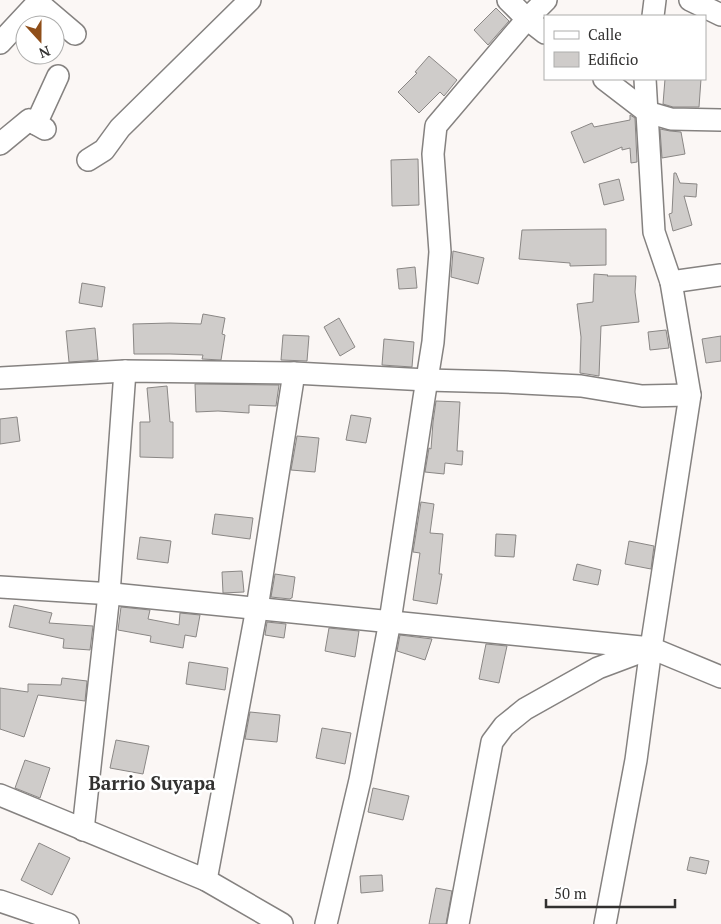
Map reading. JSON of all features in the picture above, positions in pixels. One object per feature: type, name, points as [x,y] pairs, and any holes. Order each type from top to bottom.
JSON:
[{"type":"street","points":[[0,43],[39,0],[41,5],[74,34]]},
{"type":"street","points":[[88,160],[104,150],[120,128],[250,0]]},
{"type":"street","points":[[508,0],[526,19],[544,32]]},
{"type":"street","points":[[326,924],[360,780],[390,621],[433,342],[440,252],[433,154],[436,126],[526,19],[546,0]]},
{"type":"street","points":[[653,15],[655,0]]},
{"type":"street","points":[[690,0],[721,15]]},
{"type":"street","points":[[0,144],[29,120],[41,126],[58,76]]},
{"type":"street","points":[[605,80],[647,112],[671,120],[721,120]]},
{"type":"street","points":[[605,924],[636,760],[651,648],[690,395],[672,282],[654,232],[645,80]]},
{"type":"street","points":[[672,282],[721,275]]},
{"type":"street","points":[[0,378],[124,371],[294,373],[581,386],[642,396],[690,395]]},
{"type":"street","points":[[83,830],[109,594],[124,371]]},
{"type":"street","points":[[206,880],[257,608],[294,373]]},
{"type":"street","points":[[0,587],[109,594],[651,648],[721,677]]},
{"type":"street","points":[[458,924],[492,742],[504,726],[525,709],[598,668],[651,648]]},
{"type":"street","points":[[0,796],[206,880],[282,924]]},
{"type":"street","points":[[0,901],[60,923]]},
{"type":"building","points":[[496,8],[509,21],[488,45],[474,30]]},
{"type":"building","points":[[429,56],[457,80],[444,96],[440,92],[419,113],[398,92],[417,73],[415,72]]},
{"type":"building","points":[[665,80],[701,80],[699,107],[673,107],[663,104]]},
{"type":"building","points":[[630,115],[635,118],[637,162],[631,163],[630,148],[622,150],[622,147],[584,163],[571,132],[592,123],[594,127],[630,120]]},
{"type":"building","points":[[660,129],[681,132],[685,154],[662,158]]},
{"type":"building","points":[[418,159],[419,205],[392,206],[391,160]]},
{"type":"building","points":[[674,173],[676,173],[680,183],[697,184],[696,197],[684,196],[692,225],[673,231],[669,214],[672,213]]},
{"type":"building","points":[[619,179],[624,200],[604,205],[599,184]]},
{"type":"building","points":[[606,229],[606,265],[570,266],[570,263],[519,259],[522,230]]},
{"type":"building","points":[[453,251],[484,258],[478,284],[451,277]]},
{"type":"building","points":[[415,267],[417,288],[399,289],[397,269]]},
{"type":"building","points":[[594,274],[636,276],[635,292],[639,322],[601,326],[599,376],[580,373],[581,337],[577,304],[593,302]]},
{"type":"building","points":[[82,283],[105,287],[102,307],[79,303]]},
{"type":"building","points":[[203,314],[225,318],[222,334],[225,335],[221,360],[202,359],[203,355],[134,354],[133,324],[201,324]]},
{"type":"building","points":[[339,318],[355,347],[340,356],[324,327]]},
{"type":"building","points":[[95,328],[98,360],[69,362],[66,331]]},
{"type":"building","points":[[666,330],[669,348],[650,350],[648,332]]},
{"type":"building","points":[[283,335],[309,336],[307,361],[281,360]]},
{"type":"building","points":[[721,336],[721,361],[706,363],[702,339]]},
{"type":"building","points":[[384,339],[414,342],[412,367],[382,365]]},
{"type":"building","points":[[195,384],[279,385],[276,406],[249,405],[249,413],[196,412]]},
{"type":"building","points":[[167,386],[170,422],[173,422],[173,458],[140,457],[140,422],[150,422],[147,388]]},
{"type":"building","points":[[436,401],[460,402],[457,451],[463,451],[462,465],[445,463],[444,474],[425,472],[429,448],[431,449]]},
{"type":"building","points":[[351,415],[371,418],[366,443],[346,440]]},
{"type":"building","points":[[17,417],[20,441],[0,444],[0,419]]},
{"type":"building","points":[[297,436],[319,438],[315,472],[291,470]]},
{"type":"building","points":[[421,502],[434,504],[430,533],[443,534],[439,574],[442,574],[437,604],[413,600],[420,553],[413,552]]},
{"type":"building","points":[[215,514],[253,518],[250,539],[212,534]]},
{"type":"building","points":[[496,534],[516,535],[514,557],[495,556]]},
{"type":"building","points":[[140,537],[171,541],[168,563],[137,559]]},
{"type":"building","points":[[629,541],[654,546],[651,569],[625,564]]},
{"type":"building","points":[[577,564],[601,570],[598,585],[573,580]]},
{"type":"building","points":[[242,571],[244,592],[223,593],[222,572]]},
{"type":"building","points":[[275,574],[295,577],[292,598],[271,597]]},
{"type":"building","points":[[14,605],[52,613],[49,623],[93,626],[90,650],[63,648],[64,639],[9,627]]},
{"type":"building","points":[[121,607],[150,610],[148,619],[179,625],[180,613],[200,615],[196,637],[185,635],[183,648],[150,642],[151,636],[118,630]]},
{"type":"building","points":[[267,622],[286,624],[284,638],[265,635]]},
{"type":"building","points":[[329,628],[359,631],[355,657],[325,651]]},
{"type":"building","points":[[400,635],[432,639],[425,660],[397,651]]},
{"type":"building","points":[[486,644],[507,646],[499,683],[479,679]]},
{"type":"building","points":[[189,662],[228,668],[225,690],[186,684]]},
{"type":"building","points":[[62,678],[87,681],[85,701],[38,695],[24,737],[0,729],[0,688],[28,692],[28,684],[61,685]]},
{"type":"building","points":[[250,712],[280,715],[277,742],[245,739]]},
{"type":"building","points":[[322,728],[351,733],[345,764],[316,758]]},
{"type":"building","points":[[116,740],[149,746],[143,774],[110,768]]},
{"type":"building","points":[[25,760],[50,768],[40,798],[15,788]]},
{"type":"building","points":[[373,788],[409,796],[403,820],[368,812]]},
{"type":"building","points":[[39,843],[70,858],[52,895],[21,880]]},
{"type":"building","points":[[690,857],[709,861],[706,874],[687,870]]},
{"type":"building","points":[[382,875],[383,891],[361,893],[360,876]]},
{"type":"building","points":[[436,888],[452,891],[446,924],[429,924]]},
{"type":"district","name":"Barrio Suyapa","points":[[152,783]]}]
